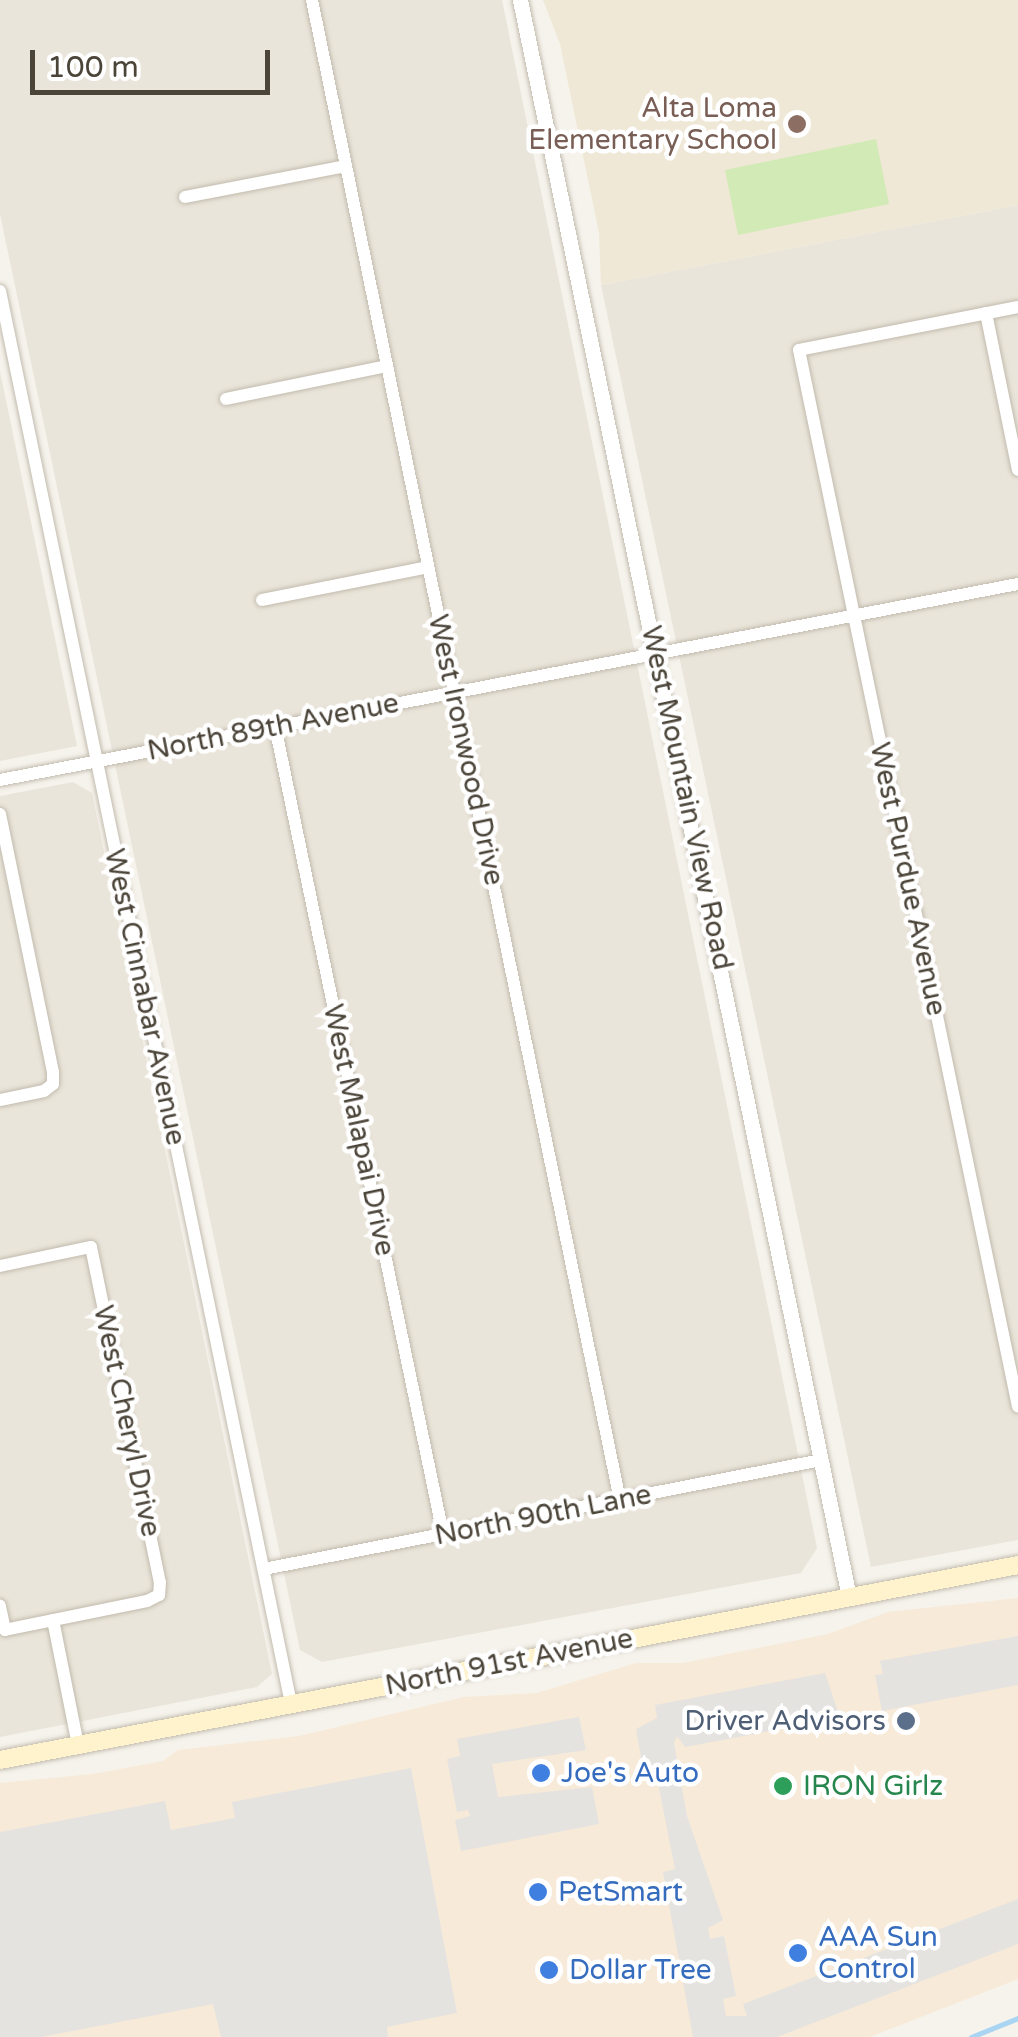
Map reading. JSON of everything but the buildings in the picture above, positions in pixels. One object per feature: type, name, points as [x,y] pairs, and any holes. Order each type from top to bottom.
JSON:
[{"type":"main road","name":"North 91st Avenue","points":[[0,1760],[1018,1565]]},
{"type":"street","name":"West Ironwood Drive","points":[[312,0],[620,1500]]},
{"type":"street","name":"West Mountain View Road","points":[[520,0],[658,655],[849,1598]]},
{"type":"street","points":[[185,197],[346,166]]},
{"type":"street","name":"West Cinnabar Avenue","points":[[0,291],[291,1704]]},
{"type":"street","points":[[1018,307],[986,314],[1018,470]]},
{"type":"street","name":"West Purdue Avenue","points":[[986,314],[799,350],[1018,1407]]},
{"type":"street","points":[[226,399],[387,366]]},
{"type":"street","points":[[262,600],[428,567]]},
{"type":"street","name":"North 89th Avenue","points":[[0,780],[1018,584]]},
{"type":"street","name":"West Malapai Drive","points":[[274,726],[443,1534]]},
{"type":"street","points":[[0,814],[53,1084],[0,1100]]},
{"type":"street","name":"West Cheryl Drive","points":[[0,1266],[91,1247],[159,1595],[53,1620]]},
{"type":"street","name":"North 90th Lane","points":[[264,1568],[821,1460]]},
{"type":"street","points":[[0,1606],[5,1630],[53,1620],[78,1745]]},
{"type":"shaded area","points":[[0,0],[502,0],[817,1548],[801,1573],[322,1662],[300,1650],[0,214]]},
{"type":"shaded area","name":"Alta Loma Elementary School","points":[[543,0],[1018,0],[1018,205],[601,285],[599,233],[560,44]]},
{"type":"shaded area","points":[[1018,205],[1018,1540],[871,1567],[601,285]]},
{"type":"shaded area","points":[[0,371],[77,746],[0,761]]},
{"type":"shaded area","points":[[73,782],[92,793],[272,1674],[257,1687],[0,1737],[0,796]]},
{"type":"shaded area","points":[[1018,1598],[1018,1979],[870,2037],[0,2037],[0,1783],[93,1774],[163,1761],[178,1750],[299,1736],[464,1697],[537,1693],[636,1663],[683,1663],[828,1634],[888,1612]]},
{"type":"shaded area","points":[[1018,1636],[1018,1685],[882,1711],[875,1675],[883,1674],[880,1661]]},
{"type":"shaded area","points":[[825,1673],[840,1718],[685,1747],[677,1736],[674,1743],[687,1816],[723,1920],[708,1928],[710,1939],[724,1936],[736,1996],[723,1999],[726,2016],[747,2016],[743,2004],[1018,1899],[1018,1944],[777,2037],[693,2037],[663,1872],[675,1869],[655,1768],[643,1769],[636,1729],[657,1718],[655,1705]]},
{"type":"shaded area","points":[[579,1717],[586,1750],[492,1764],[498,1797],[592,1787],[599,1824],[461,1851],[455,1820],[470,1816],[468,1810],[457,1812],[447,1759],[460,1756],[457,1739]]},
{"type":"shaded area","points":[[411,1768],[457,2013],[387,2027],[388,2037],[221,2037],[213,2004],[41,2037],[0,2037],[0,1832],[165,1801],[171,1830],[235,1818],[232,1802]]},
{"type":"green space","points":[[876,139],[889,204],[738,235],[725,170]]},
{"type":"waterway","points":[[971,2037],[1018,2018]]},
{"type":"place","name":"Alta Loma Elementary School","points":[[797,124]]},
{"type":"place","name":"Driver Advisors","points":[[906,1721]]},
{"type":"place","name":"Joe's Auto","points":[[541,1773]]},
{"type":"place","name":"IRON Girlz","points":[[783,1786]]},
{"type":"place","name":"PetSmart","points":[[538,1892]]},
{"type":"place","name":"AAA Sun Control","points":[[798,1953]]},
{"type":"place","name":"Dollar Tree","points":[[549,1970]]}]
